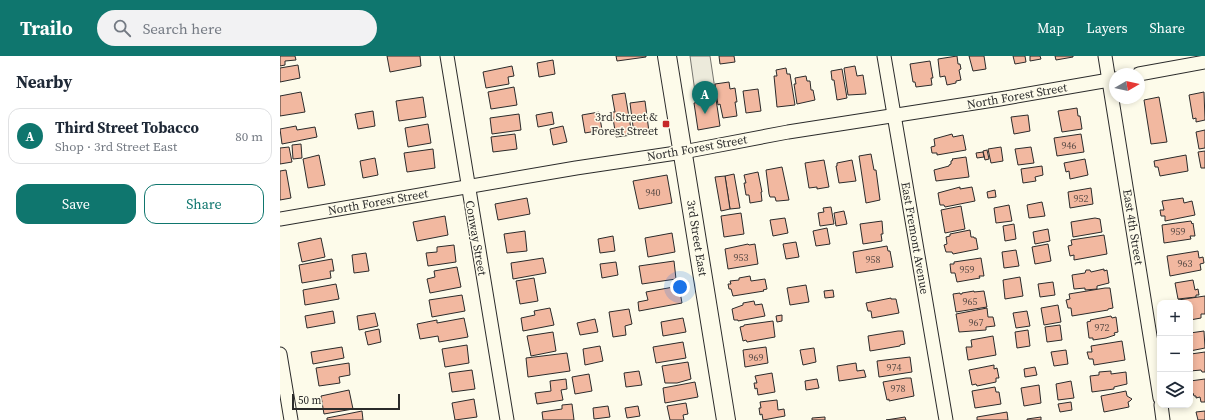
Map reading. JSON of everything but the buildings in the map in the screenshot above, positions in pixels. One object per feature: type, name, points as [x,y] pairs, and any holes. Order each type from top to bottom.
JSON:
[{"type":"street","name":"Conway Street","points":[[446,56],[507,420]]},
{"type":"street","name":"3rd Street East","points":[[667,56],[726,420]]},
{"type":"street","name":"East Fremont Avenue","points":[[884,56],[946,420]]},
{"type":"street","name":"East 4th Street","points":[[1105,56],[1109,69]]},
{"type":"street","points":[[1145,73],[1205,62]]},
{"type":"street","name":"North Forest Street","points":[[280,219],[576,168],[683,152],[788,132],[894,116],[1109,80]]},
{"type":"street","name":"East 4th Street","points":[[1116,104],[1157,378]]},
{"type":"street","points":[[280,354],[291,420]]},
{"type":"street","points":[[1162,408],[1164,420]]},
{"type":"shaded area","points":[[690,56],[710,56],[716,96],[696,99]]},
{"type":"place","name":"Third Street Tobacco","points":[[705,114]]},
{"type":"place","name":"3rd Street & Forest Street","points":[[666,124]]}]
